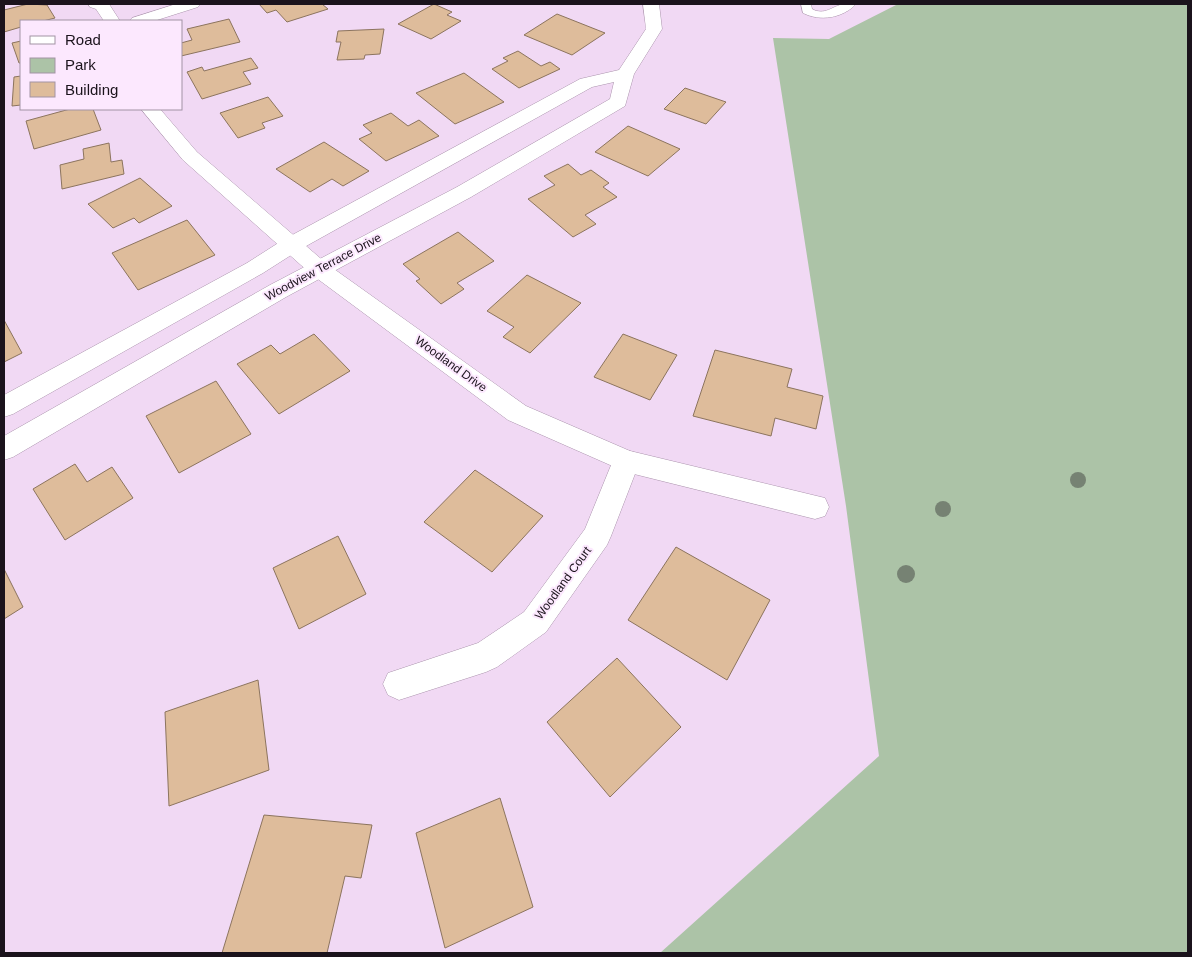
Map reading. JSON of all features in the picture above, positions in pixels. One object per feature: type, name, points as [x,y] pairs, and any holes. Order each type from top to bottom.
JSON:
[{"type":"street","points":[[101,4],[111,20]]},
{"type":"street","points":[[141,20],[192,4]]},
{"type":"street","name":"Woodview Terrace Drive","points":[[4,449],[319,269],[464,192],[618,102],[626,74],[654,29],[651,4]]},
{"type":"street","points":[[4,407],[291,245],[586,84],[626,74]]},
{"type":"street","name":"Woodland Drive","points":[[151,110],[190,156],[319,269],[517,413],[626,461],[815,507]]},
{"type":"street","name":"Woodland Court","points":[[399,684],[486,656],[536,622],[597,536],[626,461]]},
{"type":"lane","points":[[806,4],[808,11],[820,16],[826,16],[852,4]]},
{"type":"green space","points":[[898,4],[1188,4],[1188,953],[660,953],[879,756],[846,506],[773,38],[829,39]]},
{"type":"building","points":[[28,4],[47,5],[55,18],[47,20],[20,20],[20,27],[4,32],[4,10]]},
{"type":"building","points":[[259,4],[322,4],[328,9],[287,22],[276,10],[267,13]]},
{"type":"building","points":[[434,4],[452,12],[447,15],[461,21],[431,39],[398,24]]},
{"type":"building","points":[[557,14],[605,33],[572,55],[524,35]]},
{"type":"building","points":[[229,19],[240,42],[182,56],[182,43],[192,40],[187,29]]},
{"type":"building","points":[[384,29],[380,54],[365,55],[364,59],[337,60],[341,42],[336,42],[338,31]]},
{"type":"building","points":[[20,41],[20,63],[19,63],[12,43]]},
{"type":"building","points":[[518,51],[541,66],[550,62],[560,69],[519,88],[492,69],[508,61],[503,58]]},
{"type":"building","points":[[251,58],[258,68],[243,72],[251,84],[202,99],[187,72],[202,67],[204,71]]},
{"type":"building","points":[[464,73],[504,102],[455,124],[416,93]]},
{"type":"building","points":[[20,76],[20,105],[12,106],[14,77]]},
{"type":"building","points":[[685,88],[726,102],[706,124],[664,109]]},
{"type":"building","points":[[268,97],[283,116],[262,123],[265,128],[238,138],[220,113]]},
{"type":"building","points":[[66,110],[93,110],[101,130],[34,149],[26,121]]},
{"type":"building","points":[[391,113],[408,126],[419,120],[439,136],[386,161],[359,139],[372,133],[363,125]]},
{"type":"building","points":[[628,126],[680,149],[648,176],[595,152]]},
{"type":"building","points":[[324,142],[369,171],[343,186],[332,179],[310,192],[276,169]]},
{"type":"building","points":[[109,143],[111,162],[122,160],[124,174],[62,189],[60,165],[84,159],[83,149]]},
{"type":"building","points":[[568,164],[581,175],[591,170],[609,183],[603,187],[617,197],[585,215],[596,224],[573,237],[528,199],[555,185],[544,176]]},
{"type":"building","points":[[140,178],[172,206],[139,223],[134,218],[113,228],[88,204]]},
{"type":"building","points":[[187,220],[215,255],[138,290],[112,253]]},
{"type":"building","points":[[458,232],[494,261],[457,283],[464,289],[441,304],[416,281],[420,279],[403,264]]},
{"type":"building","points":[[527,275],[581,303],[530,353],[503,337],[514,327],[487,311]]},
{"type":"building","points":[[4,320],[22,353],[4,362]]},
{"type":"building","points":[[314,334],[350,371],[279,414],[237,364],[271,345],[280,354]]},
{"type":"building","points":[[623,334],[677,355],[650,400],[594,377]]},
{"type":"building","points":[[715,350],[792,369],[787,387],[823,396],[816,429],[775,418],[771,436],[693,416]]},
{"type":"building","points":[[216,381],[251,434],[179,473],[146,416]]},
{"type":"building","points":[[75,464],[87,482],[112,467],[133,498],[65,540],[33,489]]},
{"type":"building","points":[[475,470],[543,516],[492,572],[424,522]]},
{"type":"building","points":[[338,536],[366,594],[299,629],[273,568]]},
{"type":"building","points":[[676,547],[770,600],[727,680],[628,620]]},
{"type":"building","points":[[4,569],[23,607],[4,619]]},
{"type":"building","points":[[617,658],[681,727],[610,797],[547,722]]},
{"type":"building","points":[[258,680],[269,770],[169,806],[165,712]]},
{"type":"building","points":[[500,798],[533,907],[445,948],[416,833]]},
{"type":"building","points":[[264,815],[372,825],[361,878],[345,876],[327,953],[222,953]]}]
